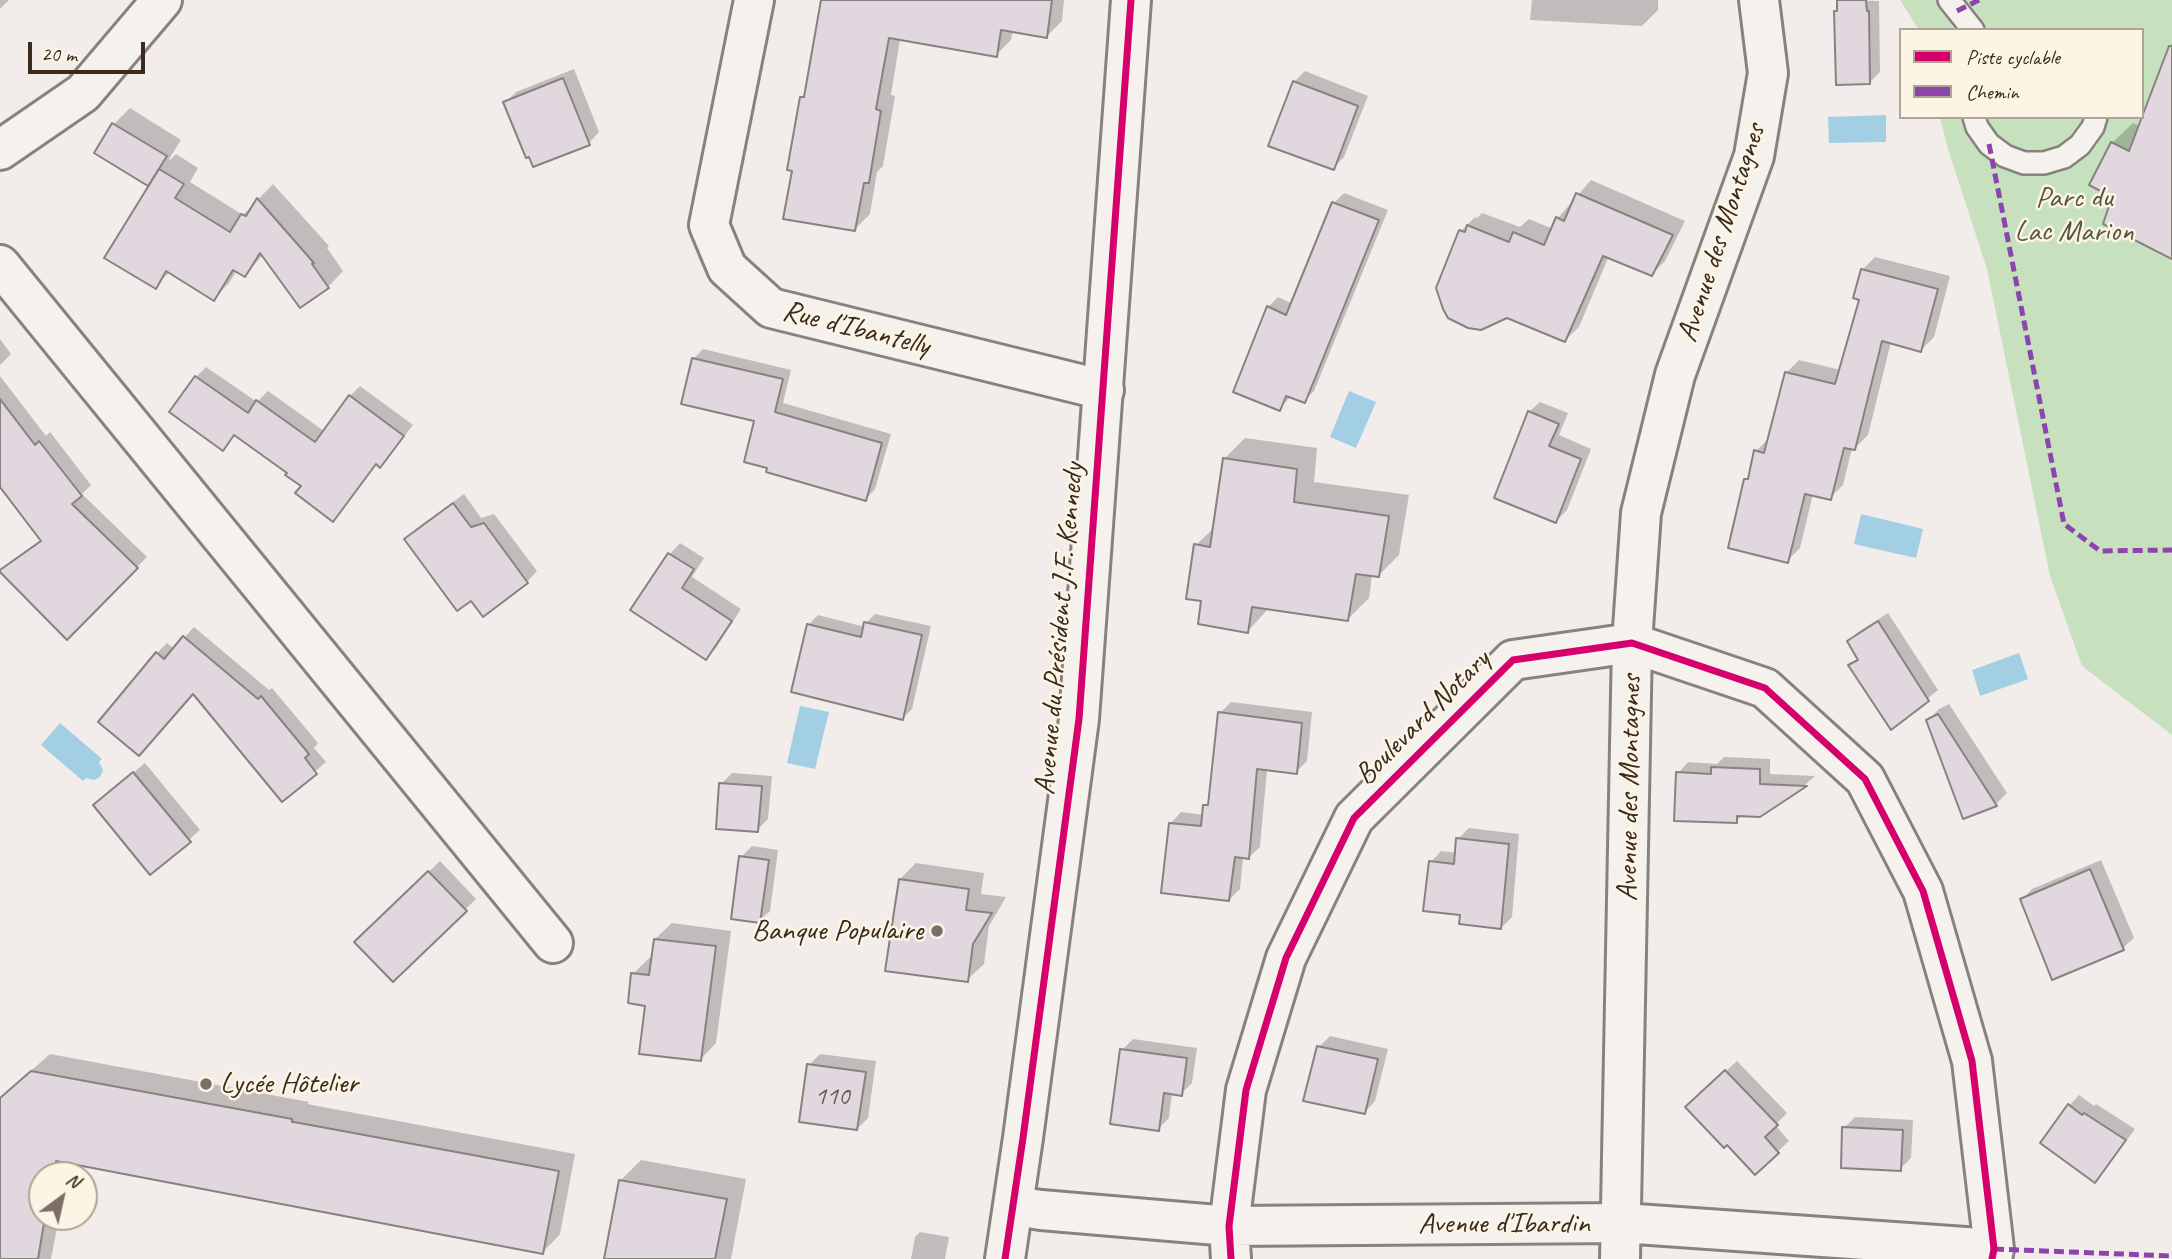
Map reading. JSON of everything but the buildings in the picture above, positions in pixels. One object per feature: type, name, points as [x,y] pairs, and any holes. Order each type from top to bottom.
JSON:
[{"type":"street","points":[[0,150],[83,93],[162,0]]},
{"type":"street","name":"Rue d'Ibantelly","points":[[754,0],[709,225],[727,268],[771,308],[1104,390]]},
{"type":"street","name":"Avenue du Président J.F. Kennedy","points":[[1005,1259],[1079,719],[1131,0]]},
{"type":"street","name":"Avenue des Montagnes","points":[[1621,1241],[1632,643],[1641,513],[1675,375],[1754,156],[1768,73],[1759,0]]},
{"type":"street","points":[[0,265],[553,943]]},
{"type":"street","name":"Boulevard Notary","points":[[1231,1242],[1245,1090],[1286,958],[1354,818],[1513,660],[1632,643],[1765,688],[1865,779],[1923,891],[1972,1061],[1993,1254]]},
{"type":"street","name":"Avenue d'Ibardin","points":[[1014,1206],[1231,1242],[1621,1241],[1993,1254]]},
{"type":"lane","points":[[1949,0],[1971,28]]},
{"type":"lane","points":[[1976,119],[1989,144],[2005,156],[2024,163],[2045,163],[2064,157],[2080,145],[2095,119]]},
{"type":"green space","name":"Parc du Lac Marion","points":[[1900,0],[2172,0],[2172,735],[2082,666],[2050,576],[1987,269],[1940,119],[2144,119],[2144,28],[1918,28]]},
{"type":"water","points":[[1886,115],[1886,142],[1829,143],[1828,117]]},
{"type":"water","points":[[1349,391],[1376,402],[1356,448],[1330,437]]},
{"type":"water","points":[[1861,514],[1923,529],[1916,558],[1854,544]]},
{"type":"water","points":[[2019,653],[2028,679],[1980,696],[1972,670]]},
{"type":"water","points":[[800,706],[829,712],[815,769],[787,763]]},
{"type":"water","points":[[60,723],[102,759],[99,762],[103,770],[100,777],[94,780],[86,778],[83,781],[41,745]]},
{"type":"marked path","points":[[1957,11],[1979,0]]},
{"type":"marked path","points":[[1989,144],[2064,524],[2100,551],[2172,550]]},
{"type":"marked path","points":[[1994,1249],[2172,1256]]},
{"type":"cycle path","points":[[1005,1259],[1079,719],[1131,0]]},
{"type":"cycle path","points":[[1231,1259],[1229,1226],[1246,1090],[1286,958],[1354,818],[1513,660],[1632,643],[1765,688],[1865,779],[1923,891],[1972,1061],[1994,1249],[1992,1259]]},
{"type":"place","name":"Banque Populaire","points":[[937,931]]},
{"type":"place","name":"Lycée Hôtelier","points":[[206,1084]]}]
